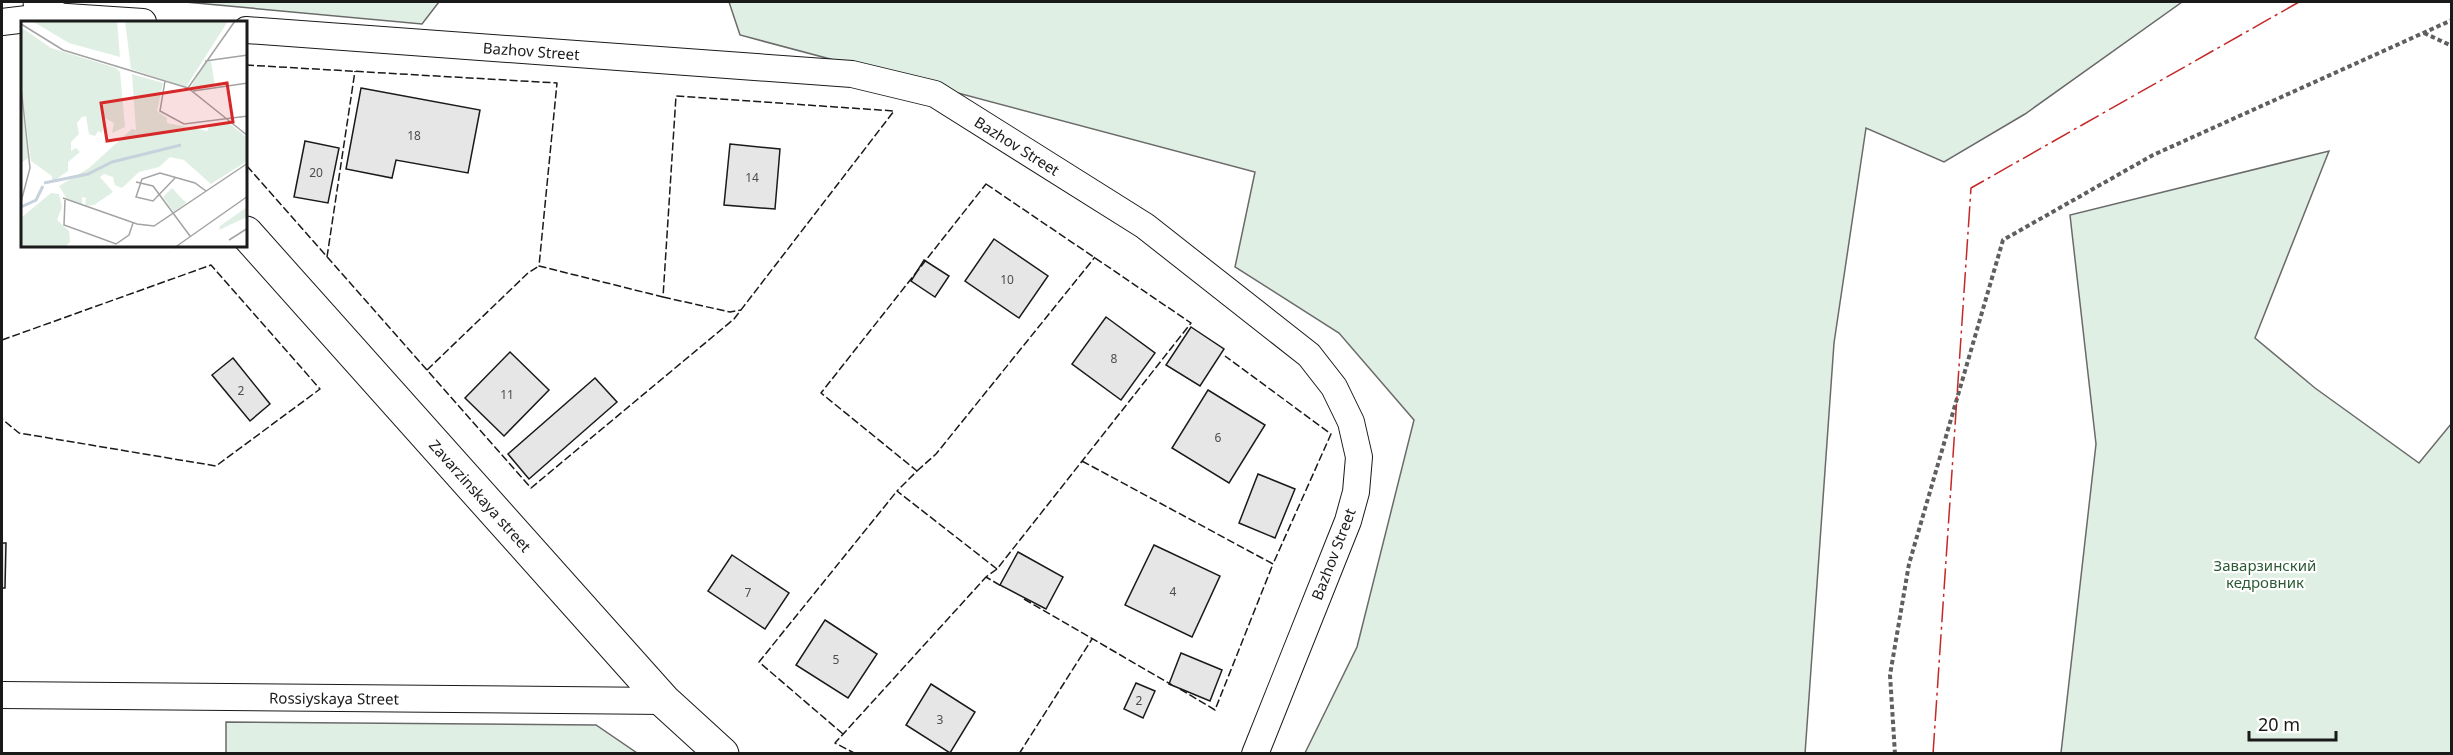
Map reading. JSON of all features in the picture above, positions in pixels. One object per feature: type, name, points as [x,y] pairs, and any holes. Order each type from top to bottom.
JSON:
[{"type":"street","points":[[2,22],[50,13],[133,21]]},
{"type":"street","name":"Bazhov Street","points":[[248,30],[852,74],[935,94],[1145,226],[1309,355],[1334,387],[1351,422],[1359,456],[1356,492],[1348,521],[1255,753]]},
{"type":"street","name":"Zavarzinskaya street","points":[[248,235],[664,701],[722,753]]},
{"type":"street","name":"Rossiyskaya Street","points":[[2,695],[664,701]]},
{"type":"path","points":[[1895,753],[1890,675],[1909,564],[2002,240],[2154,155],[2451,20]]},
{"type":"path","points":[[2423,32],[2451,46]]},
{"type":"green space","points":[[185,2],[439,2],[422,24]]},
{"type":"green space","points":[[729,2],[2182,2],[2025,114],[1944,162],[1866,128],[1834,343],[1805,754],[1305,753],[1357,647],[1414,420],[1339,333],[1235,267],[1255,172],[740,35]]},
{"type":"green space","name":"Заварзинский кедровник","points":[[2329,151],[2255,338],[2315,388],[2419,463],[2451,424],[2451,753],[2061,753],[2096,444],[2070,215]]},
{"type":"green space","points":[[226,722],[596,725],[637,753],[226,753]]},
{"type":"building","points":[[361,88],[480,110],[468,173],[396,160],[392,178],[346,169]]},
{"type":"building","points":[[305,141],[339,148],[328,203],[294,197]]},
{"type":"building","points":[[730,144],[780,149],[775,209],[724,205]]},
{"type":"building","points":[[994,239],[1048,276],[1019,318],[965,281]]},
{"type":"building","points":[[924,260],[949,276],[935,297],[911,281]]},
{"type":"building","points":[[1106,317],[1155,353],[1121,400],[1072,364]]},
{"type":"building","points":[[1191,327],[1224,349],[1200,386],[1166,365]]},
{"type":"building","points":[[510,352],[549,390],[504,436],[465,398]]},
{"type":"building","points":[[233,358],[270,404],[250,421],[212,375]]},
{"type":"building","points":[[595,378],[617,402],[529,479],[508,454]]},
{"type":"building","points":[[1208,390],[1265,425],[1229,483],[1172,448]]},
{"type":"building","points":[[1258,474],[1295,489],[1275,538],[1239,523]]},
{"type":"building","points":[[2,543],[6,543],[5,588],[2,588]]},
{"type":"building","points":[[1154,545],[1220,576],[1192,637],[1125,605]]},
{"type":"building","points":[[1018,552],[1063,577],[1046,609],[1000,585]]},
{"type":"building","points":[[732,555],[789,593],[765,629],[708,591]]},
{"type":"building","points":[[825,620],[877,654],[848,698],[796,665]]},
{"type":"building","points":[[1181,653],[1222,670],[1210,701],[1169,684]]},
{"type":"building","points":[[1136,683],[1155,691],[1143,718],[1124,709]]},
{"type":"building","points":[[931,684],[975,712],[950,753],[906,725]]},
{"type":"fence","points":[[248,65],[557,83],[539,266],[663,297],[676,96],[894,111],[734,319],[531,488],[248,167]]},
{"type":"fence","points":[[327,257],[355,71]]},
{"type":"fence","points":[[986,184],[1191,323],[997,569],[897,491],[917,471],[821,393],[986,184]]},
{"type":"fence","points":[[917,471],[936,454],[1095,257]]},
{"type":"fence","points":[[2,340],[211,265],[320,389],[216,466],[19,433],[2,419]]},
{"type":"fence","points":[[427,370],[528,273],[539,266]]},
{"type":"fence","points":[[663,297],[730,312],[741,310]]},
{"type":"fence","points":[[1082,461],[1273,564],[1331,434],[1225,356]]},
{"type":"fence","points":[[843,734],[759,662],[897,491]]},
{"type":"fence","points":[[1180,689],[1215,710],[1273,564]]},
{"type":"fence","points":[[997,569],[986,577],[1003,587]]},
{"type":"fence","points":[[856,754],[835,743],[986,577]]},
{"type":"fence","points":[[1024,599],[1172,685]]},
{"type":"fence","points":[[1019,754],[1092,639]]},
{"type":"power","points":[[1933,754],[1971,188],[2299,2]]}]
